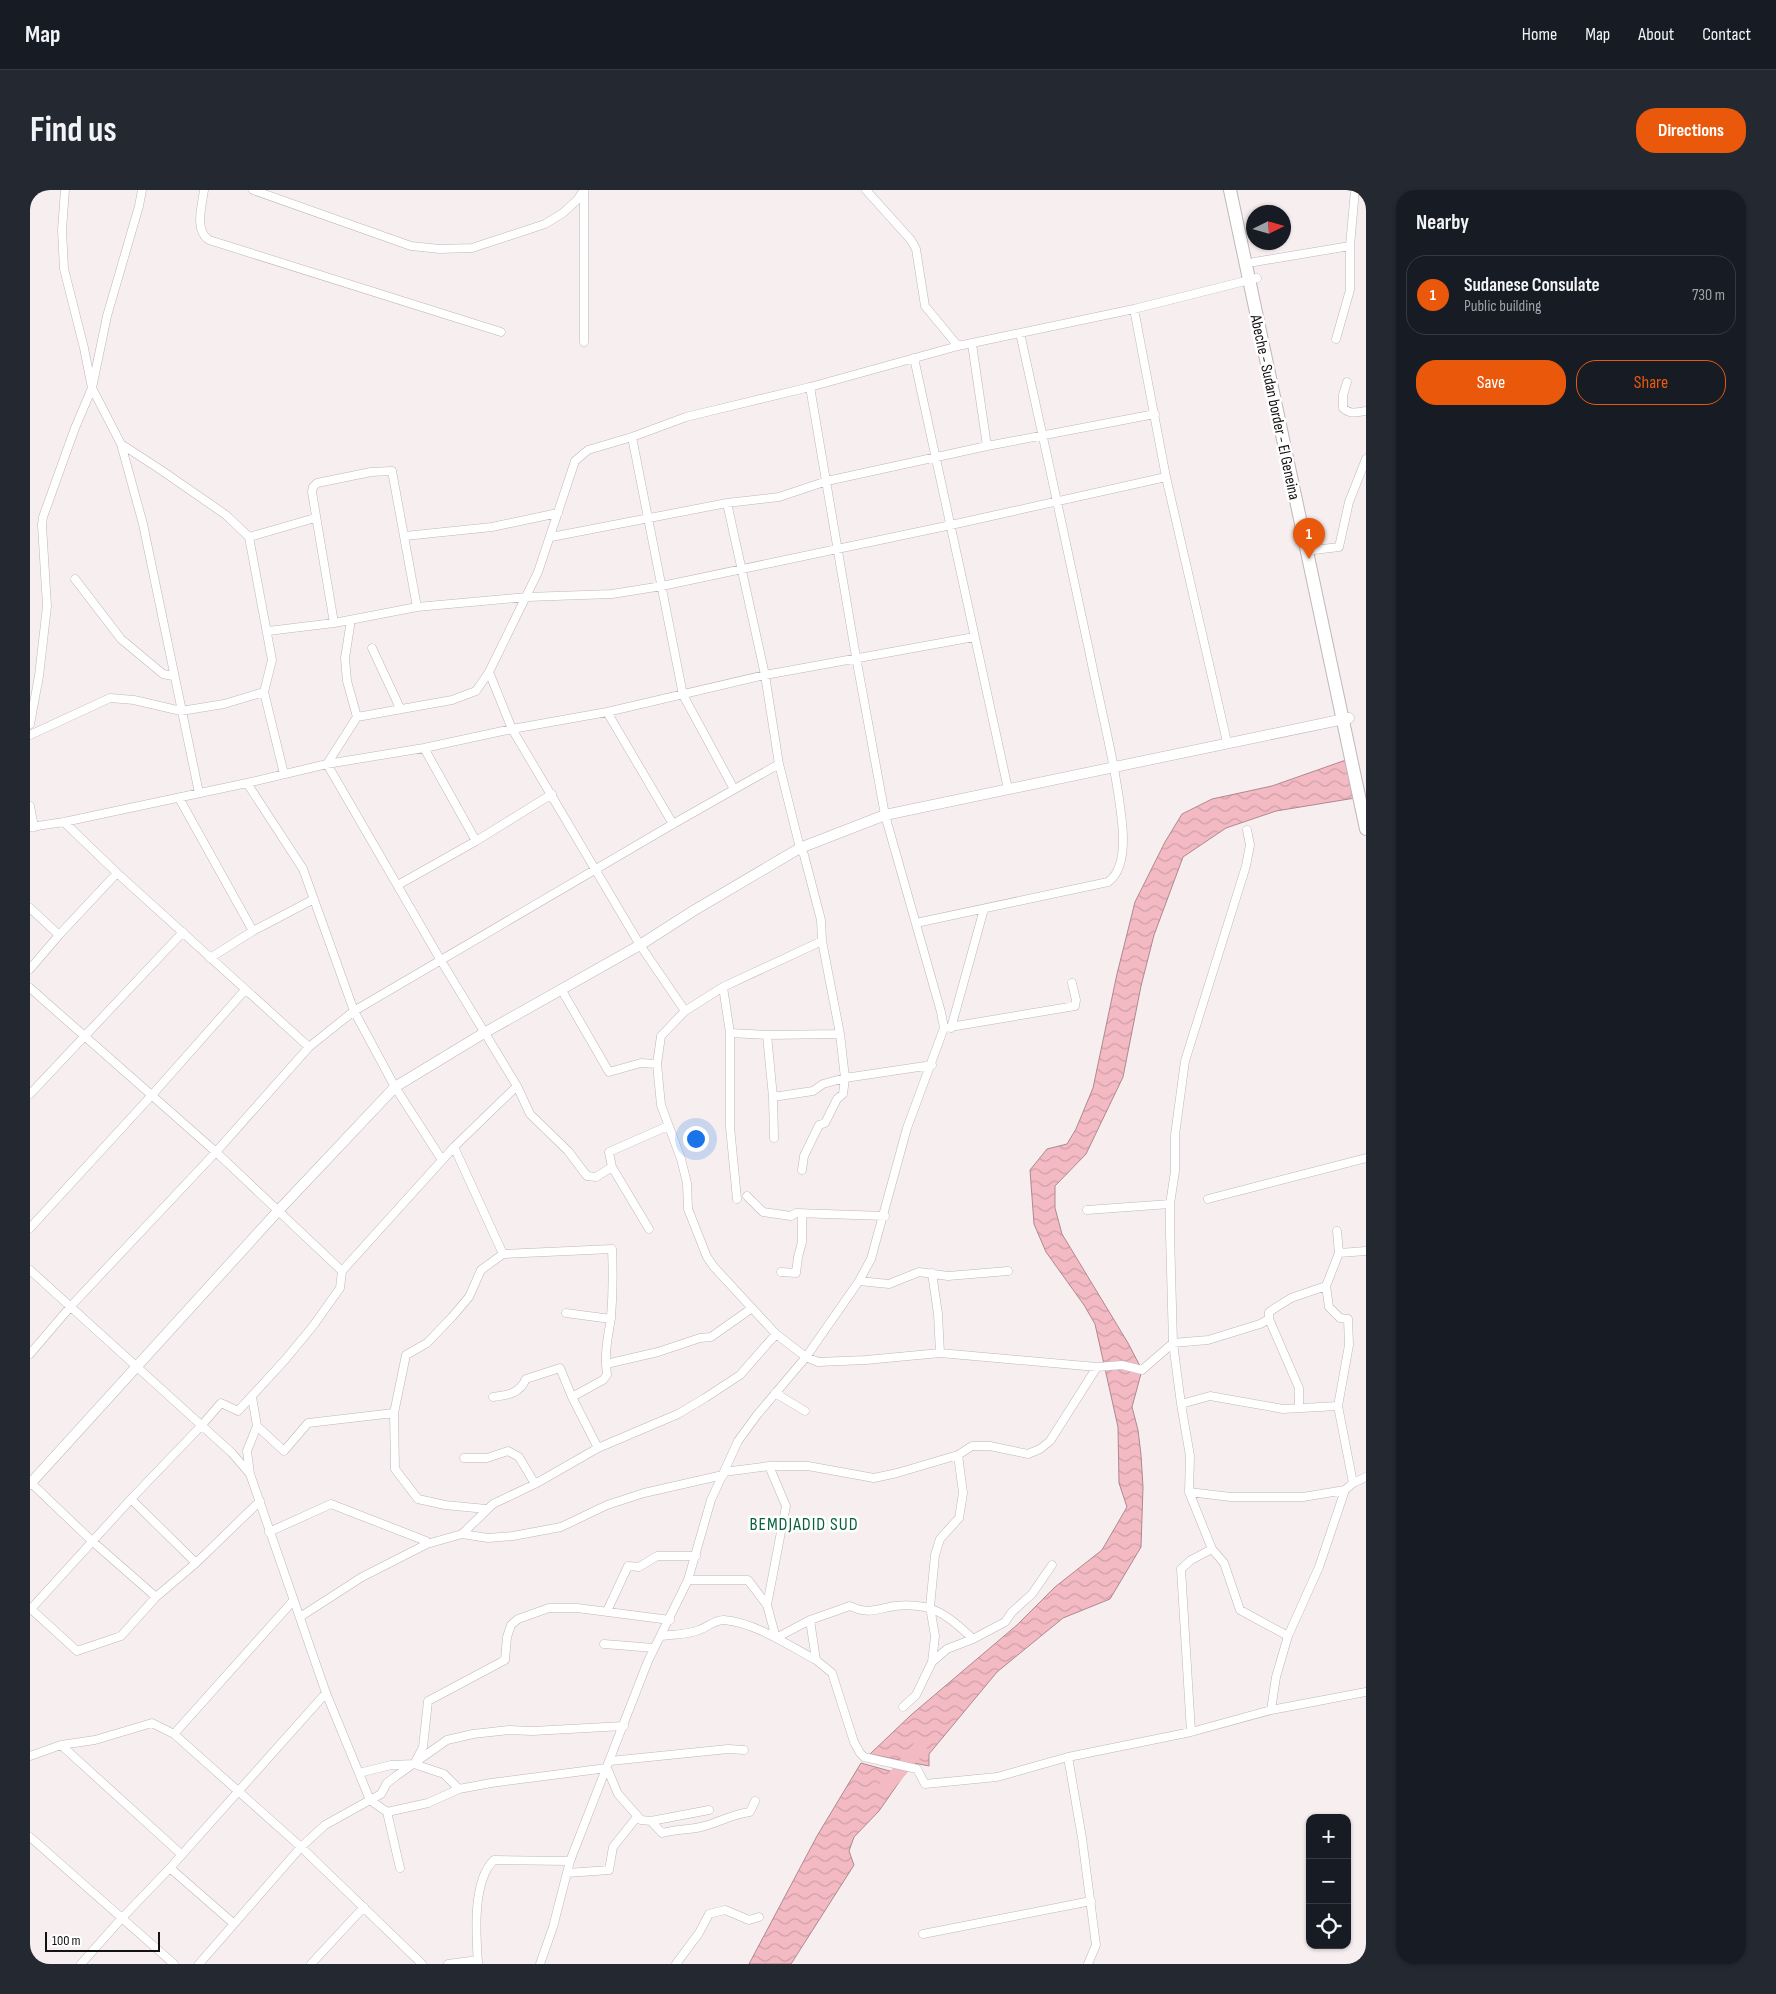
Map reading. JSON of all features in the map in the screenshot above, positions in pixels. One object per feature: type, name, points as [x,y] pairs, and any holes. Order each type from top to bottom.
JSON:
[{"type":"highway","name":"Abeche - Sudan border - El Geneina","points":[[1230,190],[1253,279],[1346,719],[1366,795]]},
{"type":"highway","name":"Abeche - Sudan border - El Geneina","points":[[1238,190],[1254,262],[1253,279]]},
{"type":"highway","name":"Abeche - Sudan border - El Geneina","points":[[1293,469],[1314,550],[1366,828]]},
{"type":"street","points":[[65,190],[62,230],[64,269],[92,388],[121,444],[148,541],[180,711],[199,793]]},
{"type":"street","points":[[30,724],[39,676],[47,606],[43,517],[75,428],[92,388],[107,316],[142,190]]},
{"type":"street","points":[[204,190],[200,227],[204,237],[209,240],[501,332]]},
{"type":"street","points":[[253,190],[411,246],[440,249],[472,248],[545,224],[563,213],[577,200],[584,190]]},
{"type":"street","points":[[584,190],[584,342]]},
{"type":"street","points":[[866,190],[911,240],[916,249],[926,306],[958,346]]},
{"type":"street","points":[[1336,339],[1350,290],[1350,246],[1356,190]]},
{"type":"street","points":[[1254,262],[1350,246]]},
{"type":"street","points":[[327,764],[357,717],[452,700],[476,691],[489,672],[526,597],[551,537],[575,460],[588,450],[632,437],[686,417],[810,387],[958,346],[1134,309],[1253,279]]},
{"type":"street","points":[[1134,309],[1166,477],[1228,742]]},
{"type":"street","points":[[916,923],[1108,882],[1119,871],[1123,847],[1122,823],[1113,768],[1058,502],[1020,333]]},
{"type":"street","points":[[972,344],[987,446]]},
{"type":"street","points":[[914,358],[1008,789]]},
{"type":"street","points":[[1347,382],[1343,396],[1343,408],[1346,411],[1355,413],[1366,410]]},
{"type":"street","points":[[810,387],[885,814],[948,1028]]},
{"type":"street","points":[[551,537],[727,503],[779,497],[827,481],[987,446],[1155,414]]},
{"type":"street","points":[[632,437],[683,695],[734,789]]},
{"type":"street","points":[[121,444],[226,515],[249,536],[272,660],[264,692],[284,774]]},
{"type":"street","points":[[1314,550],[1339,547],[1349,502],[1366,459]]},
{"type":"street","points":[[334,623],[316,518],[313,487],[317,483],[371,472],[392,471],[417,607]]},
{"type":"street","points":[[268,631],[334,623],[417,607],[526,597],[612,594],[662,586],[1058,502],[1166,477]]},
{"type":"street","points":[[727,503],[764,675],[779,764],[800,848],[804,855],[821,920],[822,941],[840,1034],[845,1078],[843,1094],[837,1099],[825,1123],[819,1125],[804,1156],[802,1170]]},
{"type":"street","points":[[405,536],[492,527],[558,513]]},
{"type":"street","points":[[249,536],[316,518]]},
{"type":"street","points":[[75,579],[121,639],[162,674],[174,676]]},
{"type":"street","points":[[352,620],[345,658],[347,681],[357,717]]},
{"type":"street","points":[[30,806],[32,827],[64,822],[247,784],[327,764],[424,748],[512,728],[607,712],[764,675],[974,636]]},
{"type":"street","points":[[372,648],[400,708]]},
{"type":"street","points":[[489,672],[512,728],[640,945],[685,1012]]},
{"type":"street","points":[[30,735],[110,698],[134,700],[180,711],[224,704],[264,692]]},
{"type":"street","points":[[607,712],[672,824]]},
{"type":"street","points":[[156,1597],[30,1483],[278,1211],[395,1088],[484,1033],[640,945],[693,911],[800,848],[885,814],[1346,719]]},
{"type":"street","points":[[424,748],[476,841]]},
{"type":"street","points":[[327,764],[440,959],[517,1086],[530,1114],[568,1151],[586,1176],[596,1176],[612,1167]]},
{"type":"street","points":[[30,1354],[71,1306],[216,1152],[309,1047],[354,1010],[672,824],[779,764]]},
{"type":"street","points":[[247,784],[304,869],[354,1010],[395,1088],[442,1160]]},
{"type":"street","points":[[398,885],[476,841],[552,794]]},
{"type":"street","points":[[179,798],[253,931]]},
{"type":"street","points":[[64,822],[117,873],[309,1047]]},
{"type":"street","points":[[1247,830],[1250,845],[1246,866],[1185,1061],[1175,1135],[1175,1171],[1170,1204],[1173,1344],[1190,1456],[1188,1492],[1212,1549],[1224,1563],[1240,1610],[1288,1636]]},
{"type":"street","points":[[30,969],[117,873]]},
{"type":"street","points":[[210,958],[253,931],[314,899]]},
{"type":"street","points":[[30,908],[59,935]]},
{"type":"street","points":[[550,1964],[542,1961],[570,1861],[654,1648],[670,1620],[688,1580],[711,1500],[723,1473],[738,1441],[806,1357],[859,1281],[872,1259],[907,1128],[948,1028],[984,909]]},
{"type":"street","points":[[30,1094],[183,932]]},
{"type":"street","points":[[822,941],[722,987],[685,1012],[661,1036],[657,1064],[661,1105],[681,1158],[686,1183],[688,1209],[707,1257],[776,1334],[806,1357],[818,1362],[866,1360],[940,1353],[1097,1367],[1122,1365],[1142,1370],[1173,1344],[1208,1340],[1260,1324],[1269,1319]]},
{"type":"street","points":[[948,1028],[1075,1006],[1076,1000],[1072,983]]},
{"type":"street","points":[[722,987],[730,1033],[730,1128],[737,1199]]},
{"type":"street","points":[[30,988],[216,1152],[342,1271]]},
{"type":"street","points":[[561,989],[609,1072],[641,1063],[657,1064]]},
{"type":"street","points":[[30,1228],[245,990]]},
{"type":"street","points":[[730,1033],[766,1036],[840,1034]]},
{"type":"street","points":[[766,1036],[773,1097],[774,1138]]},
{"type":"street","points":[[773,1097],[813,1091],[823,1084],[845,1078],[932,1065]]},
{"type":"street","points":[[260,1501],[196,1563],[156,1597],[121,1636],[78,1651],[31,1610],[131,1498],[221,1403],[238,1411],[252,1397],[301,1340],[340,1288],[342,1271],[454,1146],[517,1086]]},
{"type":"street","points":[[649,1229],[612,1167],[609,1152],[668,1126]]},
{"type":"street","points":[[454,1146],[503,1254]]},
{"type":"street","points":[[1208,1199],[1366,1158]]},
{"type":"street","points":[[747,1196],[763,1212],[791,1216],[802,1214],[885,1216]]},
{"type":"street","points":[[1087,1210],[1170,1204]]},
{"type":"street","points":[[781,1272],[796,1272],[802,1242],[802,1214]]},
{"type":"street","points":[[1337,1230],[1339,1253],[1326,1286],[1329,1306],[1340,1318],[1348,1318],[1349,1345],[1338,1406],[1353,1483]]},
{"type":"street","points":[[486,1509],[445,1505],[418,1499],[396,1469],[394,1413],[406,1354],[427,1343],[469,1297],[481,1270],[503,1254],[612,1249],[613,1284],[611,1318],[606,1340],[607,1374],[603,1380],[572,1397]]},
{"type":"street","points":[[1339,1253],[1366,1251]]},
{"type":"street","points":[[30,1270],[232,1453],[250,1474]]},
{"type":"street","points":[[859,1281],[889,1284],[919,1272],[948,1276],[1008,1271]]},
{"type":"street","points":[[932,1273],[938,1314],[940,1353]]},
{"type":"street","points":[[1299,1407],[1298,1388],[1269,1319],[1269,1312],[1291,1298],[1326,1286]]},
{"type":"street","points":[[606,1364],[658,1352],[700,1338],[711,1337],[752,1308]]},
{"type":"street","points":[[566,1313],[611,1318]]},
{"type":"street","points":[[462,1534],[492,1504],[535,1484],[598,1448],[678,1414],[706,1398],[740,1375],[776,1334]]},
{"type":"street","points":[[300,1617],[362,1577],[427,1544],[462,1534],[488,1538],[513,1536],[561,1527],[607,1504],[723,1473],[769,1466],[808,1466],[874,1478],[897,1473],[958,1454],[972,1446],[990,1446],[1028,1454],[1040,1449],[1050,1441],[1097,1367]]},
{"type":"street","points":[[493,1397],[514,1394],[526,1380],[560,1368],[572,1397],[598,1448]]},
{"type":"street","points":[[775,1393],[805,1411]]},
{"type":"street","points":[[1181,1404],[1210,1396],[1274,1408],[1338,1406]]},
{"type":"street","points":[[252,1397],[257,1426],[247,1451],[250,1474],[326,1693],[370,1800],[386,1812],[400,1868]]},
{"type":"street","points":[[257,1426],[284,1451],[308,1423],[394,1413]]},
{"type":"street","points":[[464,1458],[487,1458],[508,1451],[518,1457],[535,1484]]},
{"type":"street","points":[[903,1707],[916,1695],[932,1662],[935,1636],[930,1607],[935,1555],[940,1539],[959,1518],[963,1494],[958,1454]]},
{"type":"street","points":[[767,1605],[786,1506],[769,1466]]},
{"type":"street","points":[[1271,1710],[1276,1677],[1288,1636],[1319,1567],[1345,1490],[1353,1483],[1366,1477]]},
{"type":"street","points":[[1188,1492],[1231,1497],[1291,1497],[1345,1490]]},
{"type":"street","points":[[131,1498],[196,1563]]},
{"type":"street","points":[[269,1532],[331,1504],[426,1540],[427,1544]]},
{"type":"street","points":[[1191,1732],[1181,1569],[1191,1560],[1212,1549]]},
{"type":"street","points":[[608,1611],[628,1566],[639,1567],[657,1556],[696,1556]]},
{"type":"street","points":[[932,1662],[947,1650],[973,1640],[1005,1622],[1012,1612],[1032,1594],[1052,1565]]},
{"type":"street","points":[[688,1580],[748,1580],[767,1605],[776,1638]]},
{"type":"street","points":[[174,1734],[294,1601]]},
{"type":"street","points":[[776,1638],[810,1620],[850,1606],[870,1612],[896,1606],[930,1607],[955,1622],[973,1640]]},
{"type":"street","points":[[414,1764],[423,1747],[428,1701],[505,1660],[507,1636],[511,1625],[518,1619],[549,1608],[577,1608],[670,1620]]},
{"type":"street","points":[[661,1636],[699,1631],[714,1622],[723,1620],[749,1626],[776,1638],[816,1660],[832,1673],[854,1742],[860,1753],[864,1757],[917,1769],[925,1784],[997,1777],[1068,1756],[1191,1732],[1271,1710],[1366,1692]]},
{"type":"street","points":[[810,1620],[816,1660]]},
{"type":"street","points":[[604,1644],[654,1648]]},
{"type":"street","points":[[81,1964],[121,1918],[170,1868],[326,1693]]},
{"type":"street","points":[[30,1756],[62,1745],[95,1740],[152,1723],[174,1734],[301,1847],[422,1964]]},
{"type":"street","points":[[199,1964],[301,1847],[325,1824],[381,1794],[387,1783],[447,1740],[474,1734],[510,1730],[532,1731],[624,1726]]},
{"type":"street","points":[[62,1745],[181,1854]]},
{"type":"street","points":[[386,1812],[428,1802],[459,1788],[728,1749],[744,1750]]},
{"type":"street","points":[[1068,1756],[1082,1838],[1096,1945],[1088,1964]]},
{"type":"street","points":[[359,1773],[392,1764],[414,1764],[444,1774],[459,1788]]},
{"type":"street","points":[[609,1765],[618,1794],[641,1820],[651,1821],[709,1810]]},
{"type":"street","points":[[651,1821],[662,1833],[701,1827],[736,1814],[750,1812],[755,1801]]},
{"type":"street","points":[[567,1873],[609,1870],[613,1847],[637,1817]]},
{"type":"street","points":[[30,1837],[174,1964]]},
{"type":"street","points":[[448,1964],[478,1962],[476,1905],[487,1867],[494,1860],[570,1861]]},
{"type":"street","points":[[170,1868],[233,1923]]},
{"type":"street","points":[[923,1934],[1090,1901]]},
{"type":"street","points":[[311,1964],[364,1906]]},
{"type":"street","points":[[676,1964],[699,1933],[709,1914],[725,1910],[749,1920],[760,1917]]},
{"type":"water","points":[[1346,760],[1355,798],[1276,811],[1226,828],[1183,857],[1154,935],[1141,986],[1123,1077],[1086,1154],[1055,1186],[1055,1208],[1062,1234],[1128,1343],[1142,1370],[1132,1407],[1138,1430],[1141,1455],[1143,1487],[1141,1547],[1110,1599],[1063,1618],[997,1672],[929,1754],[929,1766],[870,1754],[911,1715],[1017,1625],[1055,1587],[1102,1550],[1127,1507],[1119,1483],[1118,1427],[1095,1324],[1084,1305],[1046,1252],[1034,1224],[1030,1170],[1047,1149],[1067,1144],[1076,1129],[1093,1088],[1117,974],[1135,902],[1165,842],[1182,814],[1212,799],[1272,786]]},
{"type":"water","points":[[861,1763],[904,1775],[879,1811],[854,1837],[849,1851],[854,1865],[791,1964],[749,1964],[817,1836]]},
{"type":"waterway","points":[[885,1788],[920,1747]]},
{"type":"place","name":"Sudanese Consulate","points":[[1309,559]]},
{"type":"district","name":"BEMDJADID SUD","points":[[804,1524]]}]
